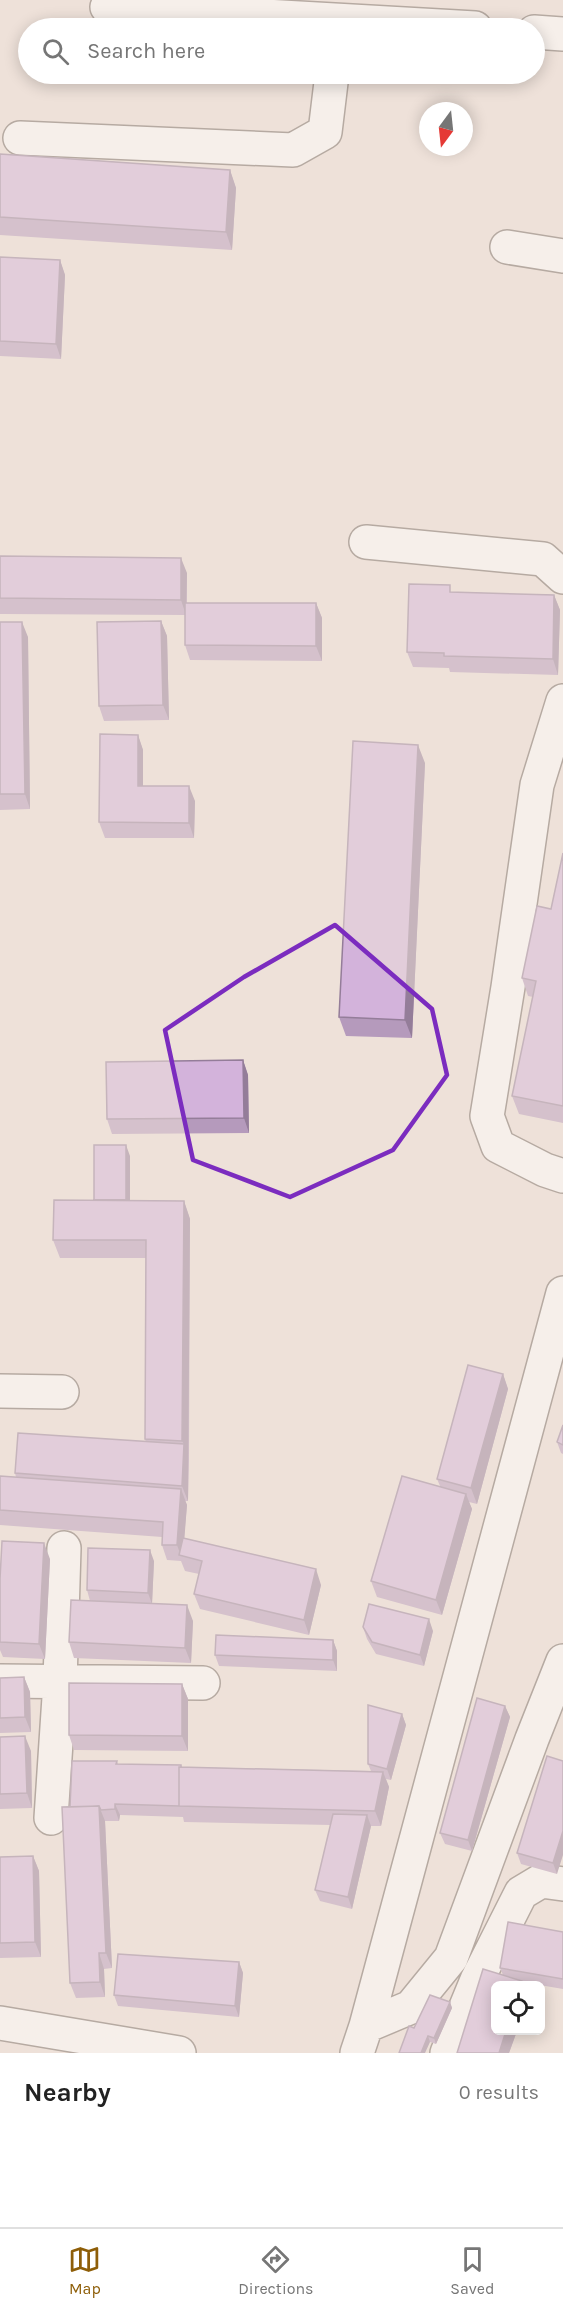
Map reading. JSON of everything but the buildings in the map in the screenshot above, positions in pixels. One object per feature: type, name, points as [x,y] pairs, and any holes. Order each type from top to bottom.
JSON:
[{"type":"street","points":[[107,7],[259,8],[306,18]]},
{"type":"street","points":[[386,18],[419,13],[438,18]]},
{"type":"street","points":[[545,33],[563,34]]},
{"type":"street","points":[[20,138],[293,150],[325,132],[331,84]]},
{"type":"street","points":[[507,247],[563,256]]},
{"type":"street","points":[[366,542],[543,559],[563,577]]},
{"type":"street","points":[[563,701],[537,785],[487,1116],[498,1146],[544,1170],[563,1176]]},
{"type":"street","points":[[362,2039],[563,1293]]},
{"type":"street","points":[[0,1391],[62,1392]]},
{"type":"street","points":[[51,1818],[60,1682],[64,1548]]},
{"type":"street","points":[[362,2039],[411,2007],[451,1958],[563,1661]]},
{"type":"street","points":[[0,1682],[203,1683]]},
{"type":"street","points":[[447,2053],[477,1980],[521,1893],[541,1881],[563,1884]]},
{"type":"street","points":[[0,2023],[179,2053]]},
{"type":"highlighted area","points":[[335,925],[432,1009],[447,1075],[393,1150],[290,1197],[193,1160],[165,1030],[244,977]]}]
